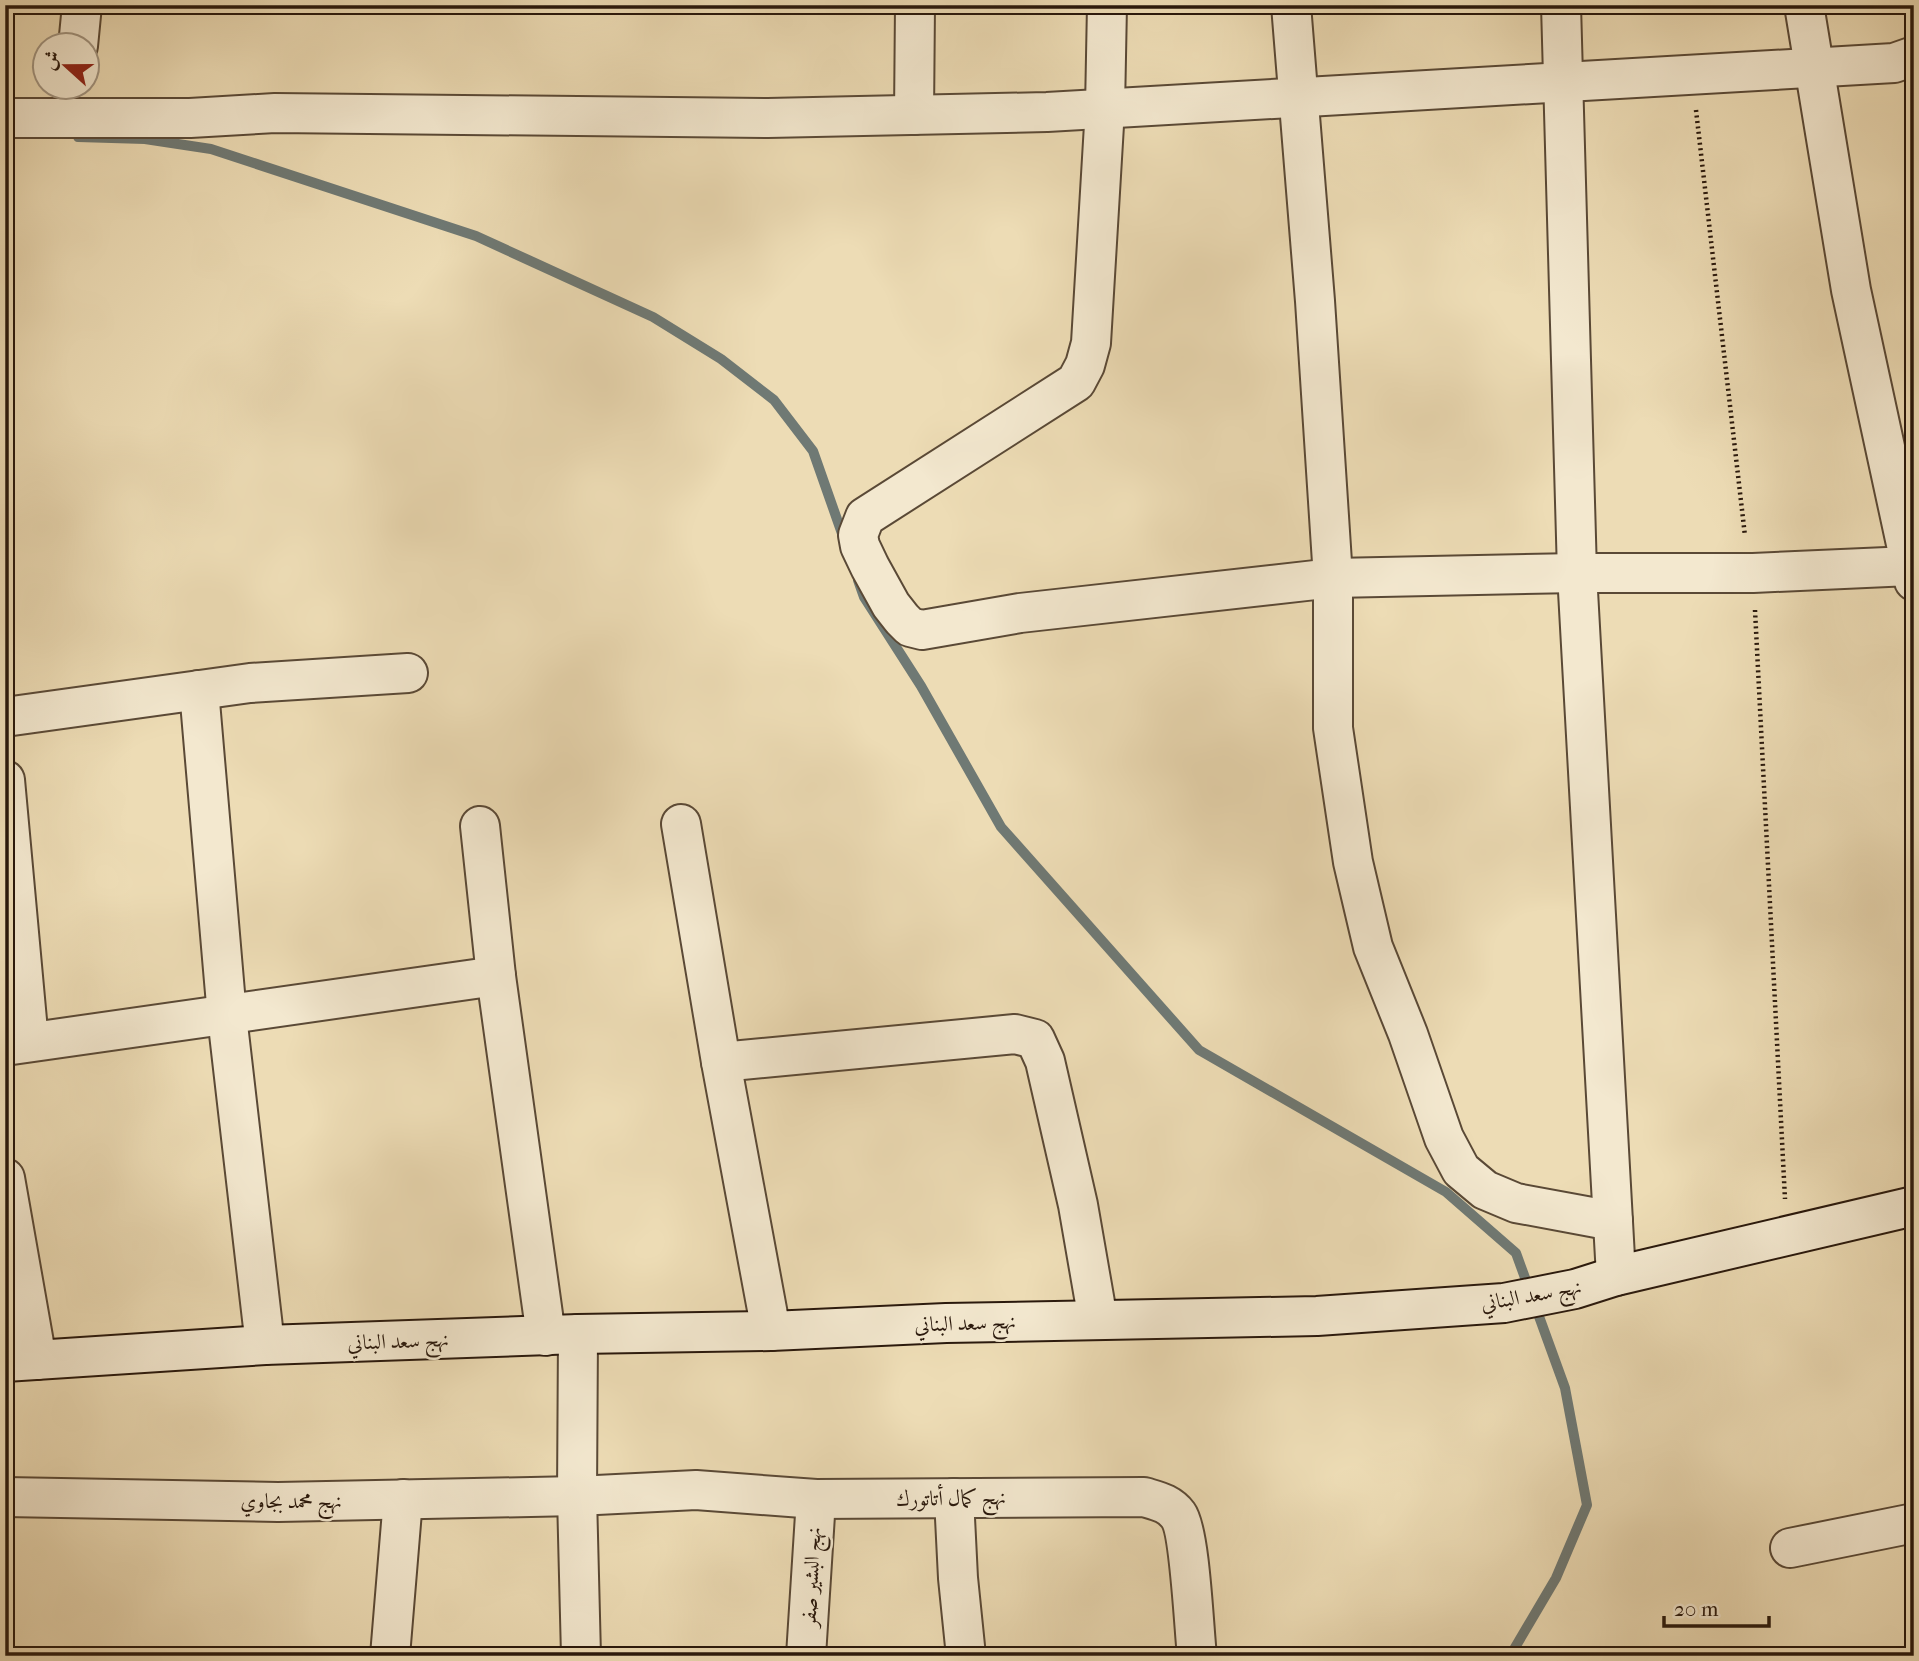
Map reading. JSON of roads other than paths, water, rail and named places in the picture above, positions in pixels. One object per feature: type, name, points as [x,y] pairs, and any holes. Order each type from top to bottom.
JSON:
[{"type":"street","points":[[79,32],[82,5]]},
{"type":"street","points":[[914,115],[915,5]]},
{"type":"street","points":[[1107,5],[1105,108],[1091,343],[1085,365],[1076,382],[865,517],[858,535],[860,547],[891,605],[910,627],[922,629],[1020,613],[1333,578],[1577,573],[1912,573],[1851,290],[1804,5]]},
{"type":"street","points":[[1290,5],[1315,301],[1333,578],[1333,728],[1353,862],[1373,947],[1408,1034],[1444,1138],[1461,1170],[1485,1190],[1516,1203],[1613,1221]]},
{"type":"street","points":[[1561,5],[1577,573],[1616,1276]]},
{"type":"street","points":[[5,118],[73,103],[190,118],[275,113],[768,118],[1047,113],[1298,96],[1894,63],[1914,57]]},
{"type":"street","points":[[5,717],[250,683],[408,673]]},
{"type":"street","points":[[199,690],[227,1016],[265,1345]]},
{"type":"street","points":[[5,780],[17,1044],[496,976]]},
{"type":"street","points":[[681,824],[721,1062],[771,1331]]},
{"type":"street","points":[[481,826],[496,976],[562,1335],[577,1496],[581,1656]]},
{"type":"street","points":[[721,1062],[1007,1035],[1026,1035],[1035,1039],[1045,1060],[1078,1205],[1098,1320]]},
{"type":"street","points":[[5,1178],[21,1361]]},
{"type":"street","name":"نهج سعد البناني","points":[[21,1361],[265,1345],[771,1331],[946,1323],[1317,1316],[1504,1303],[1575,1289],[1616,1276],[1914,1206]]},
{"type":"street","name":"نهج كمال أتاتورك","points":[[577,1496],[696,1490],[816,1499],[1144,1497],[1165,1503],[1179,1516],[1185,1536],[1197,1656]]},
{"type":"street","name":"نهج محمد بجاوي","points":[[5,1497],[278,1502],[577,1496]]},
{"type":"street","points":[[954,1498],[966,1656]]},
{"type":"street","points":[[390,1656],[403,1499]]},
{"type":"street","name":"نهج البشير صفر","points":[[806,1656],[816,1499]]},
{"type":"street","points":[[1790,1548],[1914,1523]]},
{"type":"waterway","points":[[78,137],[145,139],[211,149],[476,236],[653,317],[721,359],[774,400],[813,451],[845,542]]},
{"type":"waterway","points":[[858,580],[864,597],[921,686],[1001,827],[1199,1050],[1446,1192],[1516,1253],[1565,1388],[1587,1505],[1556,1578],[1510,1656]]}]
